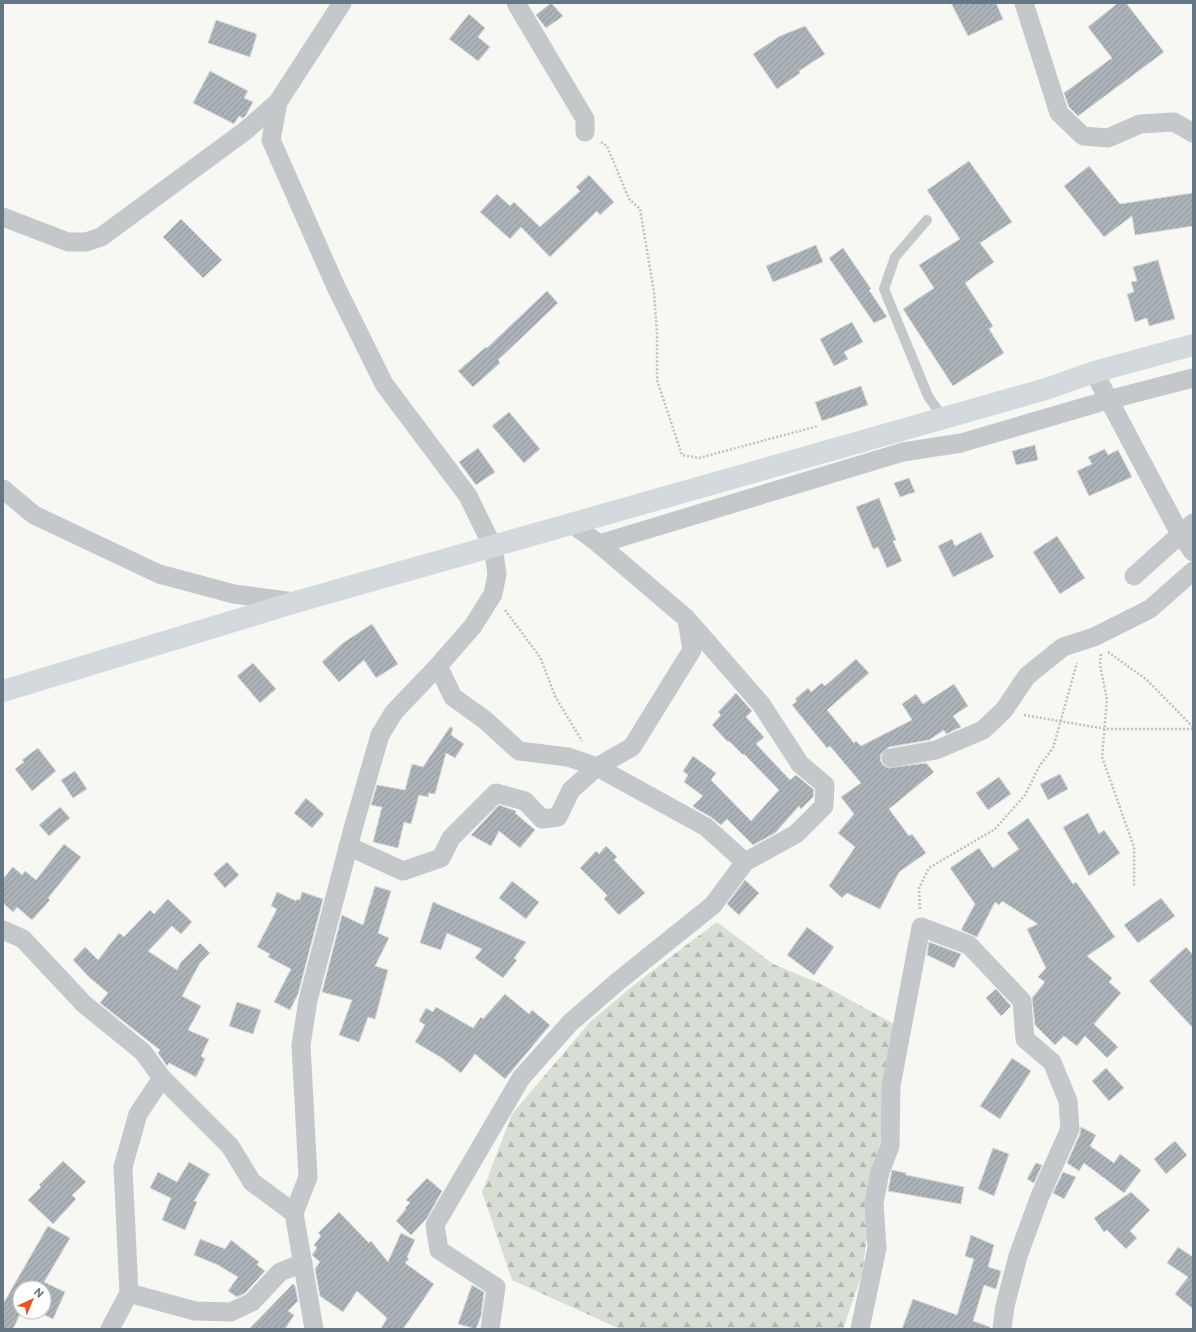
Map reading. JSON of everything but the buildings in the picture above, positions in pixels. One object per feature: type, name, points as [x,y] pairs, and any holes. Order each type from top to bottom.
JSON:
[{"type":"main road","points":[[3,691],[296,602],[1046,389],[1094,372],[1193,344]]},
{"type":"street","points":[[3,217],[68,242],[86,242],[101,237],[245,131],[278,102],[342,3]]},
{"type":"street","points":[[516,3],[585,119],[585,132]]},
{"type":"street","points":[[1024,3],[1059,113],[1083,136],[1108,138],[1140,124],[1174,122],[1193,133]]},
{"type":"street","points":[[278,102],[271,140],[336,287],[384,384],[468,496],[493,547],[497,574],[492,594],[473,626],[438,666],[394,712],[380,735],[348,846],[308,1000],[301,1045],[308,1177],[294,1213],[314,1329]]},
{"type":"street","points":[[1094,372],[1108,400],[1187,529],[1193,552]]},
{"type":"street","points":[[599,544],[904,452],[961,443],[1108,400],[1193,378]]},
{"type":"street","points":[[3,489],[34,515],[159,574],[234,594],[296,602]]},
{"type":"street","points":[[490,1329],[496,1287],[439,1250],[435,1225],[521,1078],[570,1024],[616,982],[713,905],[745,862],[796,834],[824,806],[825,784],[800,764],[761,704],[686,618],[599,544],[571,523]]},
{"type":"street","points":[[1134,576],[1187,529]]},
{"type":"street","points":[[891,758],[936,750],[983,730],[1004,710],[1027,676],[1063,647],[1094,637],[1150,609],[1193,571]]},
{"type":"street","points":[[348,846],[403,871],[441,858],[451,838],[496,793],[525,801],[542,819],[558,817],[571,790],[597,767],[632,747],[692,650],[686,618]]},
{"type":"street","points":[[438,666],[453,697],[485,720],[519,751],[568,757],[597,767],[706,827],[745,862]]},
{"type":"street","points":[[860,1329],[877,1248],[874,1203],[880,1172],[890,1146],[892,1086],[921,928],[968,945],[1022,1001],[1025,1039],[1052,1062],[1068,1101],[1070,1129],[1040,1196],[1018,1256],[1005,1306],[1002,1329]]},
{"type":"street","points":[[3,930],[23,939],[84,1004],[143,1052],[162,1078],[230,1146],[252,1182],[294,1213]]},
{"type":"street","points":[[110,1329],[129,1293],[123,1167],[138,1114],[162,1078]]},
{"type":"street","points":[[129,1293],[195,1311],[231,1312],[252,1302],[280,1272],[303,1263]]},
{"type":"lane","points":[[927,220],[895,257],[884,290],[928,396],[943,418]]},
{"type":"path","points":[[585,132],[607,146],[629,199],[640,209],[654,292],[657,334],[657,380],[682,455],[699,458],[818,426]]},
{"type":"path","points":[[492,594],[540,657],[556,698],[597,767]]},
{"type":"path","points":[[921,928],[919,888],[929,868],[995,829],[1025,795],[1040,765],[1053,748],[1078,662],[1094,637]]},
{"type":"path","points":[[1134,886],[1134,846],[1102,757],[1106,729],[1107,700],[1100,665],[1102,648],[1147,680],[1193,728]]},
{"type":"path","points":[[1004,710],[1106,729],[1193,728]]},
{"type":"green space","points":[[717,922],[773,964],[821,984],[896,1025],[862,1274],[843,1329],[620,1329],[512,1280],[482,1192],[512,1114],[590,1022],[635,984]]}]
